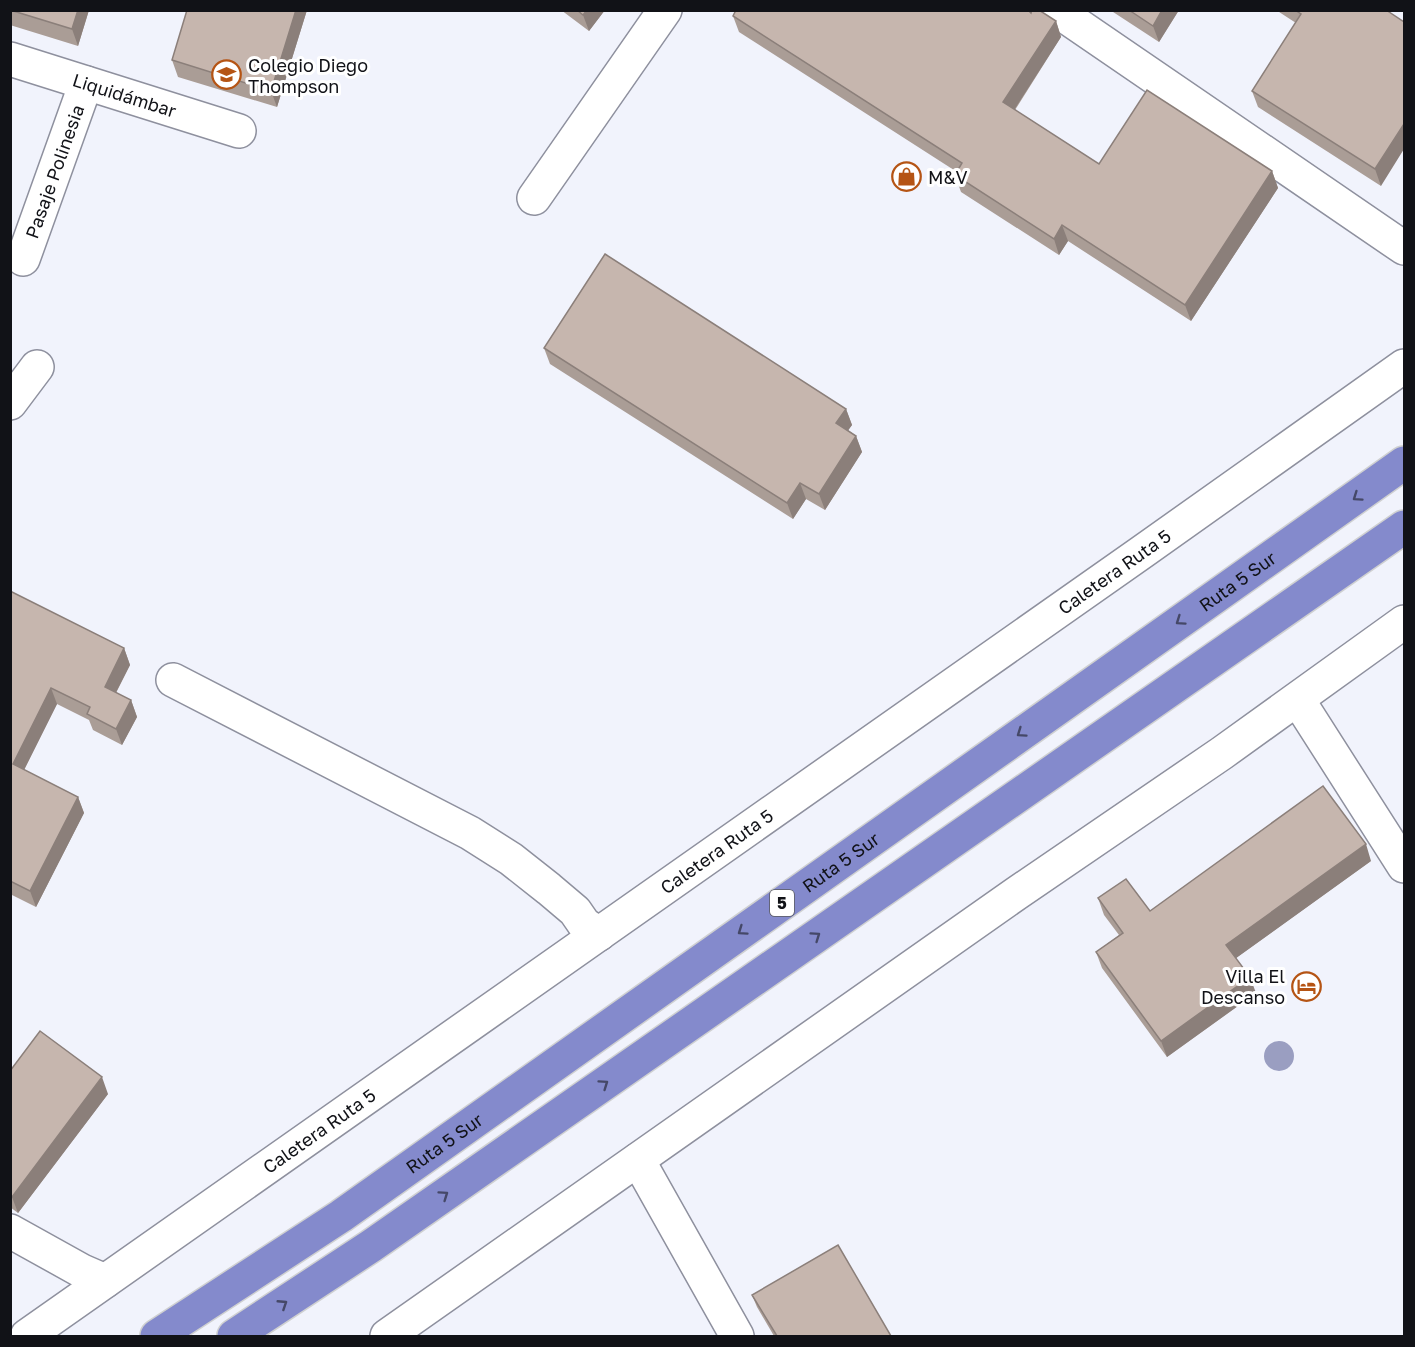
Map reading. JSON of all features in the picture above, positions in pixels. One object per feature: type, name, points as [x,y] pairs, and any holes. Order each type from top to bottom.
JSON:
[{"type":"highway","name":"Ruta 5 Sur","points":[[157,1336],[341,1216],[1404,463]]},
{"type":"highway","points":[[234,1336],[372,1246],[1404,526]]},
{"type":"street","points":[[534,198],[665,10]]},
{"type":"street","points":[[1056,10],[1404,248]]},
{"type":"street","name":"Liquidámbar","points":[[10,59],[239,131]]},
{"type":"street","name":"Pasaje Polinesia","points":[[22,260],[86,82]]},
{"type":"street","name":"Caletera Ruta 5","points":[[27,1336],[1404,366]]},
{"type":"street","points":[[10,403],[37,367]]},
{"type":"street","points":[[387,1336],[1017,893],[1298,700],[1404,622]]},
{"type":"street","points":[[173,680],[470,833],[511,859],[575,911],[585,924],[599,934]]},
{"type":"street","points":[[1298,700],[1404,866]]},
{"type":"street","points":[[638,1160],[737,1336]]},
{"type":"street","points":[[10,1231],[82,1271],[105,1281]]},
{"type":"water","points":[[1279,1041],[1290,1045],[1294,1056],[1290,1067],[1279,1071],[1268,1067],[1264,1056],[1268,1045]]},
{"type":"building","points":[[10,10],[78,10],[72,29]]},
{"type":"building","points":[[187,10],[296,10],[271,91],[172,60]]},
{"type":"building","points":[[577,10],[587,10],[583,15]]},
{"type":"building","points":[[736,10],[1028,10],[1031,13],[1032,10],[1039,10],[1056,21],[1003,102],[1099,164],[1147,90],[1272,171],[1185,305],[1062,225],[1054,239],[955,175],[962,163],[733,16]]},
{"type":"building","points":[[1129,10],[1162,10],[1153,26]]},
{"type":"building","points":[[1295,10],[1386,10],[1404,22],[1404,124],[1375,169],[1252,91],[1301,14]]},
{"type":"building","points":[[605,254],[846,409],[836,423],[856,436],[819,494],[800,483],[787,503],[544,348]]},
{"type":"building","points":[[10,591],[124,648],[105,687],[131,700],[116,729],[87,714],[90,707],[51,688],[13,764],[78,797],[30,891],[10,881]]},
{"type":"building","points":[[1323,786],[1366,844],[1226,945],[1250,977],[1161,1041],[1096,952],[1123,933],[1098,898],[1126,879],[1150,911]]},
{"type":"building","points":[[40,1031],[102,1077],[12,1197],[10,1195],[10,1071]]},
{"type":"building","points":[[838,1245],[891,1336],[777,1336],[752,1295]]},
{"type":"place","name":"Colegio Diego Thompson","points":[[227,75]]},
{"type":"place","name":"M&V","points":[[907,177]]},
{"type":"place","name":"Villa El Descanso","points":[[1306,986]]}]
